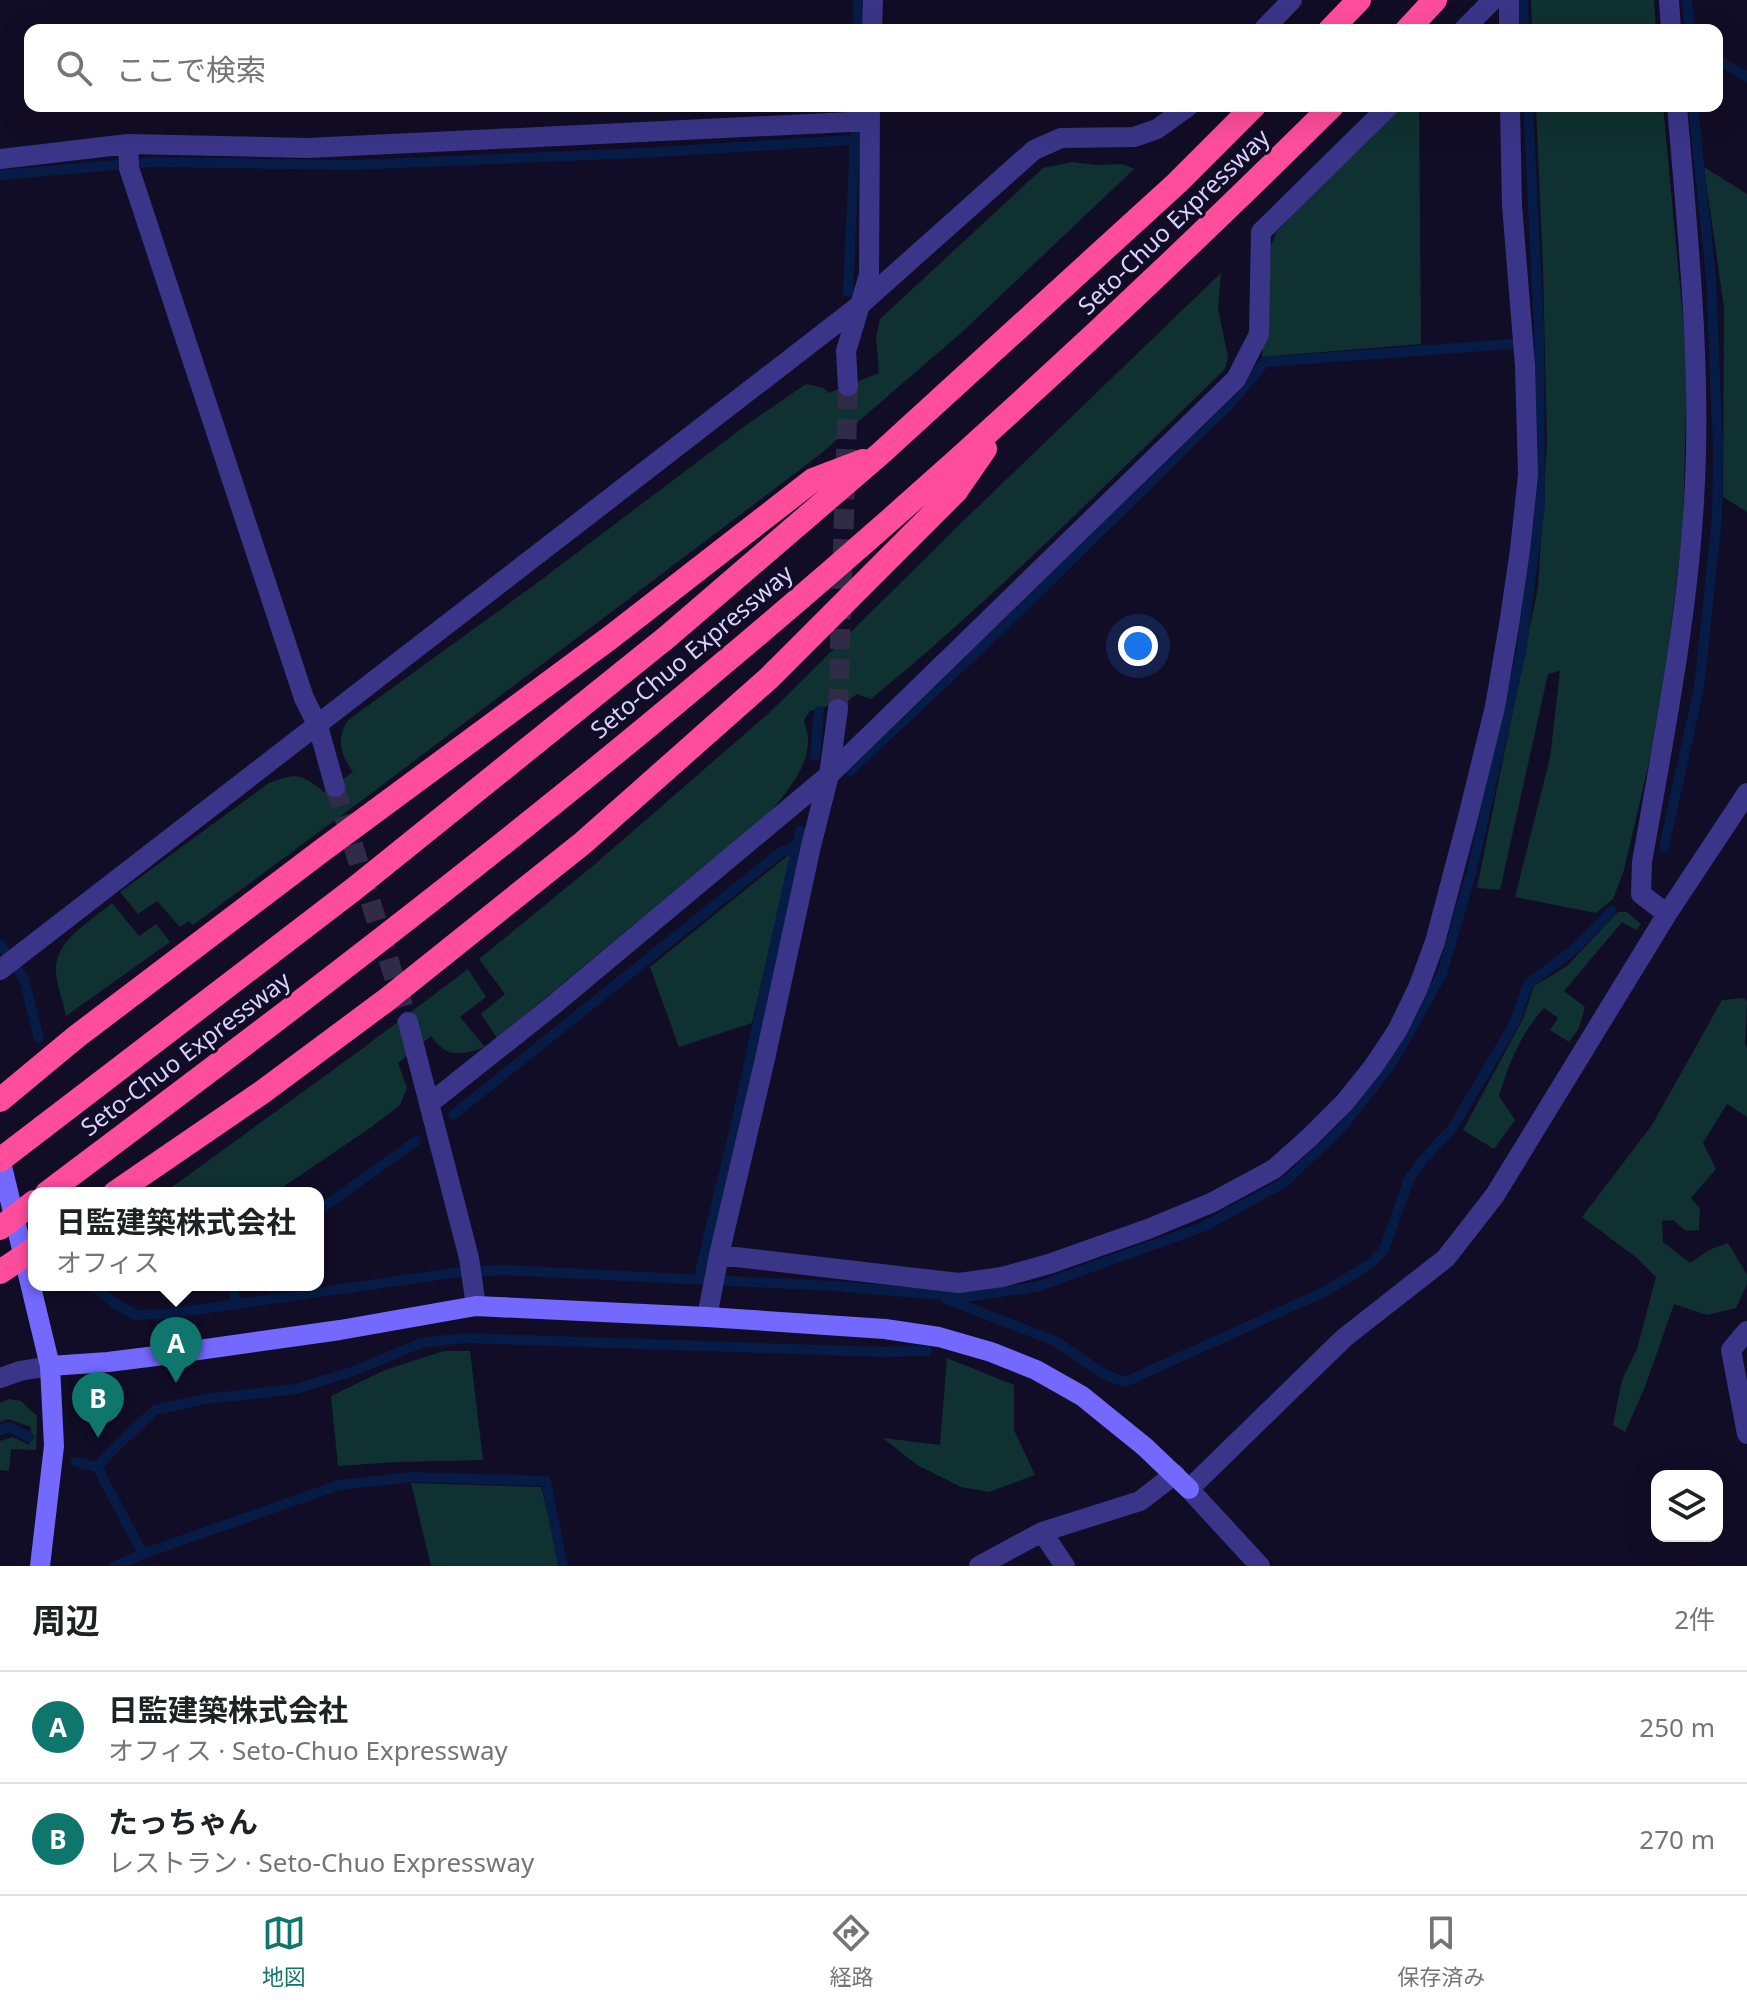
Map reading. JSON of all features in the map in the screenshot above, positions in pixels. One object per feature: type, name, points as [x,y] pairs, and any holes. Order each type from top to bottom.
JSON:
[{"type":"highway","points":[[1336,24],[1359,0]]},
{"type":"highway","points":[[1413,24],[1435,0]]},
{"type":"highway","name":"Seto-Chuo Expressway","points":[[0,1159],[354,889],[667,637],[880,454],[1177,183],[1248,112]]},
{"type":"highway","name":"Seto-Chuo Expressway","points":[[55,1187],[395,930],[706,678],[909,504],[1011,411],[1214,222],[1326,112]]},
{"type":"highway","points":[[124,1187],[261,1093],[385,1001],[584,842],[769,678],[956,491],[1011,411]]},
{"type":"highway","points":[[0,1100],[76,1037],[611,637],[813,480],[880,454]]},
{"type":"highway","points":[[0,1228],[28,1207]]},
{"type":"highway","points":[[0,1272],[28,1253]]},
{"type":"street","points":[[872,24],[873,0]]},
{"type":"street","points":[[1269,24],[1292,0]]},
{"type":"street","points":[[1469,24],[1493,0]]},
{"type":"street","points":[[1509,0],[1509,24]]},
{"type":"street","points":[[1669,0],[1671,24]]},
{"type":"street","points":[[0,970],[860,305],[1034,150],[1061,138],[1134,137],[1157,129],[1181,112]]},
{"type":"street","points":[[429,1104],[551,1007],[829,775],[1236,379],[1259,334],[1261,232],[1383,112]]},
{"type":"street","points":[[718,1262],[959,1283],[1002,1277],[1049,1264],[1211,1203],[1274,1169],[1345,1102],[1373,1067],[1397,1031],[1418,988],[1435,942],[1491,721],[1512,610],[1528,475],[1524,344],[1512,205],[1510,112]]},
{"type":"street","points":[[1667,914],[1641,894],[1642,862],[1685,607],[1694,500],[1697,393],[1678,112]]},
{"type":"street","points":[[0,159],[308,148],[870,114],[869,275],[846,351],[848,386]]},
{"type":"street","points":[[128,156],[304,698],[318,726],[335,787]]},
{"type":"street","points":[[707,1317],[829,775],[838,709]]},
{"type":"street","points":[[1189,1489],[1344,1338],[1446,1258],[1495,1195],[1667,914],[1747,793]]},
{"type":"street","points":[[408,1022],[469,1258],[476,1306]]},
{"type":"street","points":[[0,1159],[28,1275]]},
{"type":"street","points":[[32,1291],[50,1366],[54,1446],[40,1566]]},
{"type":"street","points":[[0,1378],[50,1366],[108,1362],[340,1330],[476,1306],[707,1317],[885,1329],[939,1337],[991,1352],[1036,1370],[1082,1396],[1175,1474],[1260,1566]]},
{"type":"street","points":[[1747,1331],[1731,1350],[1747,1434]]},
{"type":"street","points":[[979,1566],[1042,1532],[1140,1501],[1175,1474]]},
{"type":"street","points":[[1042,1532],[1065,1566]]},
{"type":"green space","points":[[1531,0],[1654,0],[1656,24],[1532,24]]},
{"type":"green space","points":[[1394,112],[1419,112],[1421,344],[1262,357],[1271,246],[1277,231]]},
{"type":"green space","points":[[1536,112],[1664,112],[1687,361],[1683,528],[1660,716],[1624,870],[1613,899],[1596,913],[1515,897],[1550,758],[1560,671],[1548,674],[1500,890],[1477,888],[1538,587],[1547,442]]},
{"type":"green space","points":[[1072,162],[1122,164],[1134,169],[960,334],[818,456],[193,925],[189,921],[180,927],[157,901],[138,914],[120,892],[269,783],[293,776],[310,781],[324,792],[353,772],[341,746],[348,720],[806,384],[823,388],[829,393],[879,373],[876,337],[880,319],[1043,168]]},
{"type":"green space","points":[[1704,167],[1747,194],[1747,512],[1723,497],[1724,308]]},
{"type":"green space","points":[[1221,273],[1218,309],[1228,357],[1225,369],[1007,579],[871,699],[857,694],[849,700],[810,711],[804,720],[808,739],[805,759],[796,778],[771,811],[497,1038],[481,1014],[505,994],[479,959],[594,865],[769,713]]},
{"type":"green space","points":[[791,853],[752,1023],[679,1047],[650,967]]},
{"type":"green space","points":[[112,903],[139,936],[156,924],[170,942],[66,1016],[56,973],[60,951],[75,933]]},
{"type":"green space","points":[[1618,912],[1627,912],[1641,924],[1636,930],[1622,922],[1564,991],[1585,1007],[1579,1028],[1569,1042],[1550,1030],[1558,1018],[1544,1008],[1517,1049],[1499,1096],[1515,1120],[1494,1149],[1463,1130],[1523,1019],[1534,986],[1567,966]]},
{"type":"green space","points":[[468,969],[486,997],[460,1017],[485,1047],[469,1052],[449,1052],[431,1036],[398,1063],[407,1088],[400,1105],[283,1187],[171,1187],[176,1184]]},
{"type":"green space","points":[[1744,998],[1747,1002],[1747,1117],[1727,1104],[1703,1143],[1716,1169],[1691,1198],[1700,1208],[1699,1230],[1686,1231],[1673,1220],[1662,1221],[1663,1242],[1690,1263],[1709,1250],[1728,1243],[1747,1275],[1747,1284],[1736,1308],[1707,1315],[1674,1304],[1645,1387],[1625,1432],[1613,1425],[1622,1380],[1637,1349],[1656,1277],[1637,1258],[1582,1217],[1652,1125],[1722,1000]]},
{"type":"green space","points":[[444,1351],[470,1351],[483,1460],[338,1466],[331,1396],[385,1370]]},
{"type":"green space","points":[[947,1358],[1014,1385],[1014,1430],[1035,1475],[989,1492],[961,1487],[917,1465],[883,1438],[940,1445]]},
{"type":"green space","points":[[9,1399],[21,1401],[37,1416],[36,1450],[11,1449],[9,1471],[0,1470],[0,1441],[13,1437],[29,1445],[31,1427],[8,1419],[0,1422],[0,1403]]},
{"type":"green space","points":[[411,1483],[541,1487],[562,1566],[431,1566]]},
{"type":"waterway","points":[[858,0],[858,24]]},
{"type":"waterway","points":[[1523,0],[1524,24]]},
{"type":"waterway","points":[[1687,0],[1689,24]]},
{"type":"waterway","points":[[1723,63],[1747,77]]},
{"type":"waterway","points":[[100,1291],[136,1315],[167,1314],[453,1273],[503,1270],[833,1286],[966,1297],[1036,1287],[1203,1227],[1285,1182],[1342,1127],[1391,1065],[1442,974],[1472,870],[1521,653],[1540,505],[1539,328],[1528,112]]},
{"type":"waterway","points":[[1664,847],[1699,688],[1717,518],[1718,450],[1711,277],[1694,112]]},
{"type":"waterway","points":[[848,292],[855,135]]},
{"type":"waterway","points":[[0,175],[151,162],[352,165],[854,140]]},
{"type":"waterway","points":[[850,771],[1003,627],[1229,405],[1265,362],[1527,343]]},
{"type":"waterway","points":[[815,756],[819,711]]},
{"type":"waterway","points":[[698,1280],[800,831]]},
{"type":"waterway","points":[[453,1115],[781,852],[797,845]]},
{"type":"waterway","points":[[946,1299],[1055,1341],[1104,1374],[1125,1382],[1326,1291],[1370,1264],[1384,1250],[1409,1179],[1453,1127],[1515,1022],[1528,984],[1571,952],[1612,911]]},
{"type":"waterway","points":[[0,944],[24,979],[39,1038]]},
{"type":"waterway","points":[[324,1207],[416,1141]]},
{"type":"waterway","points":[[234,1291],[236,1304]]},
{"type":"waterway","points":[[76,1462],[97,1467],[155,1410],[205,1399],[296,1389],[354,1371],[421,1343],[465,1338],[927,1351]]},
{"type":"waterway","points":[[0,1430],[9,1427],[29,1437]]},
{"type":"waterway","points":[[97,1467],[143,1554]]},
{"type":"waterway","points":[[115,1566],[339,1485],[412,1477],[546,1481],[563,1566]]},
{"type":"tunnel","points":[[838,709],[848,386]]},
{"type":"tunnel","points":[[335,787],[408,1022]]},
{"type":"place","name":"日監建築株式会社","points":[[176,1383]]},
{"type":"place","name":"たっちゃん","points":[[98,1438]]}]
